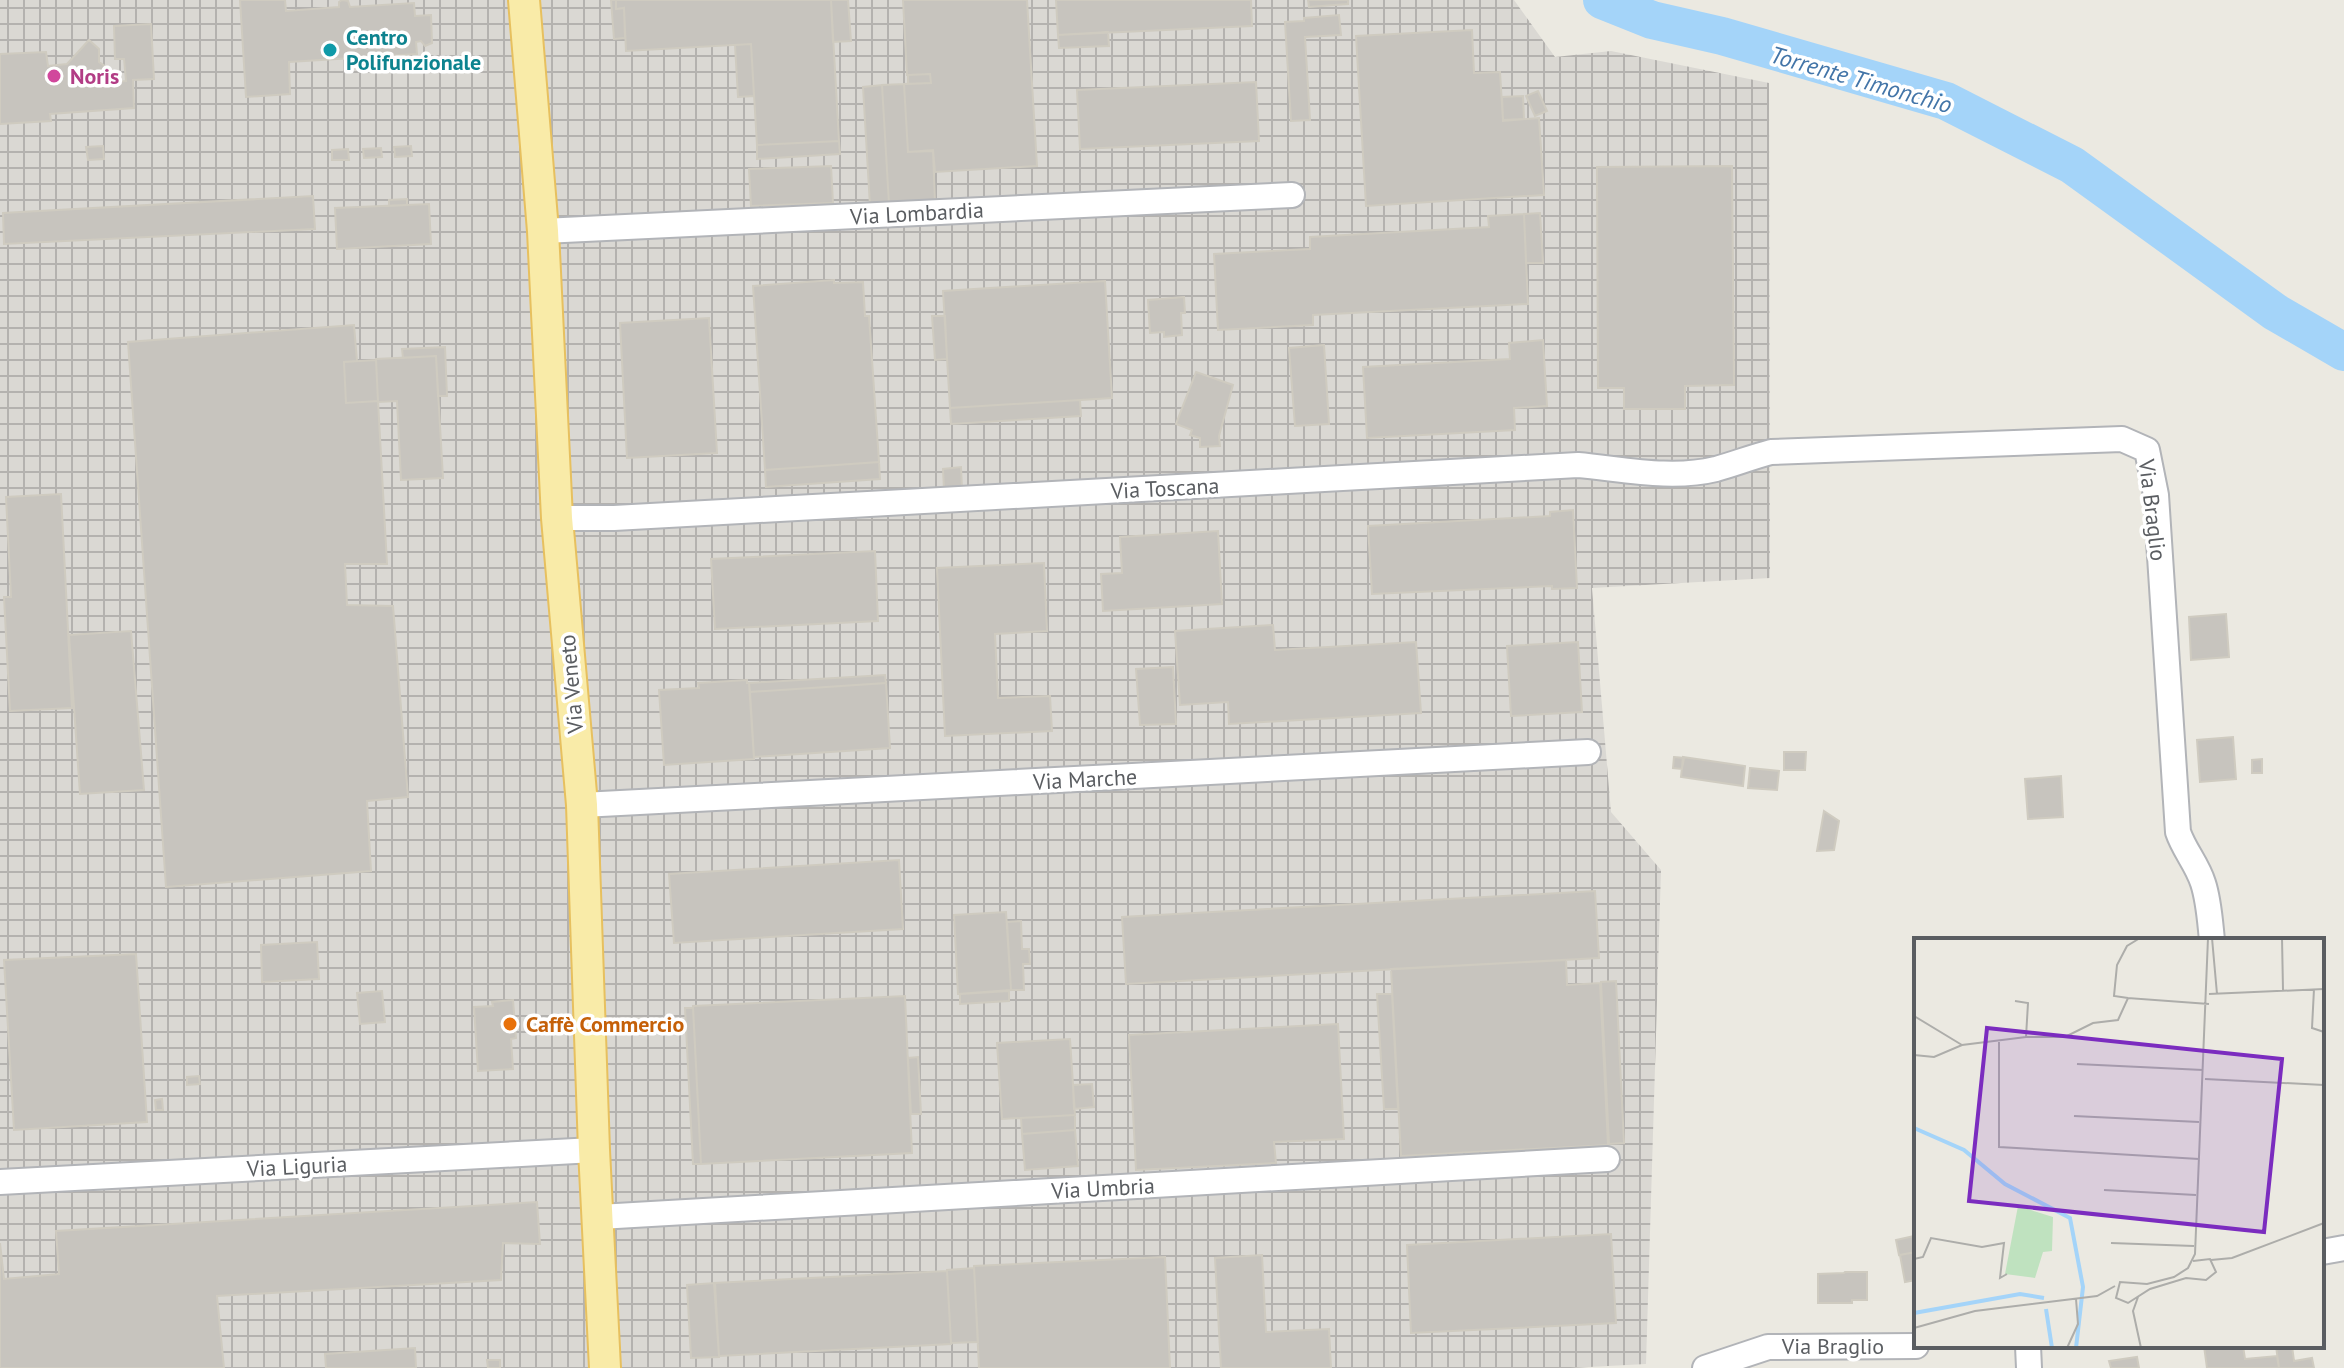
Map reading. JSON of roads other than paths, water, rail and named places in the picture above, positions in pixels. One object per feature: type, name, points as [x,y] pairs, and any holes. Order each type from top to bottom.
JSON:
[{"type":"main road","name":"Via Veneto","points":[[524,0],[543,231],[557,518],[582,805],[605,1368]]},
{"type":"street","name":"Via Lombardia","points":[[543,231],[1292,195]]},
{"type":"street","name":"Via Braglio","points":[[1771,452],[2122,439],[2147,450],[2156,495],[2178,832],[2182,846],[2195,862],[2205,886],[2212,938]]},
{"type":"street","name":"Via Toscana","points":[[557,518],[614,518],[1578,465],[1640,473],[1678,473],[1715,469],[1771,452]]},
{"type":"street","name":"Via Marche","points":[[582,805],[1588,752]]},
{"type":"street","name":"Via Liguria","points":[[0,1182],[594,1150]]},
{"type":"street","name":"Via Umbria","points":[[599,1217],[1607,1159]]},
{"type":"street","points":[[2324,1252],[2344,1248]]},
{"type":"street","name":"Via Braglio","points":[[1705,1368],[1768,1347],[1914,1346]]},
{"type":"street","points":[[2028,1348],[2029,1368]]},
{"type":"waterway","name":"Torrente Timonchio","points":[[1602,0],[1652,20],[1722,36],[1946,101],[2072,165],[2275,312],[2344,352]]},
{"type":"place","name":"Centro Polifunzionale","points":[[330,50]]},
{"type":"place","name":"Noris","points":[[54,76]]},
{"type":"place","name":"Caffè Commercio","points":[[510,1024]]}]
